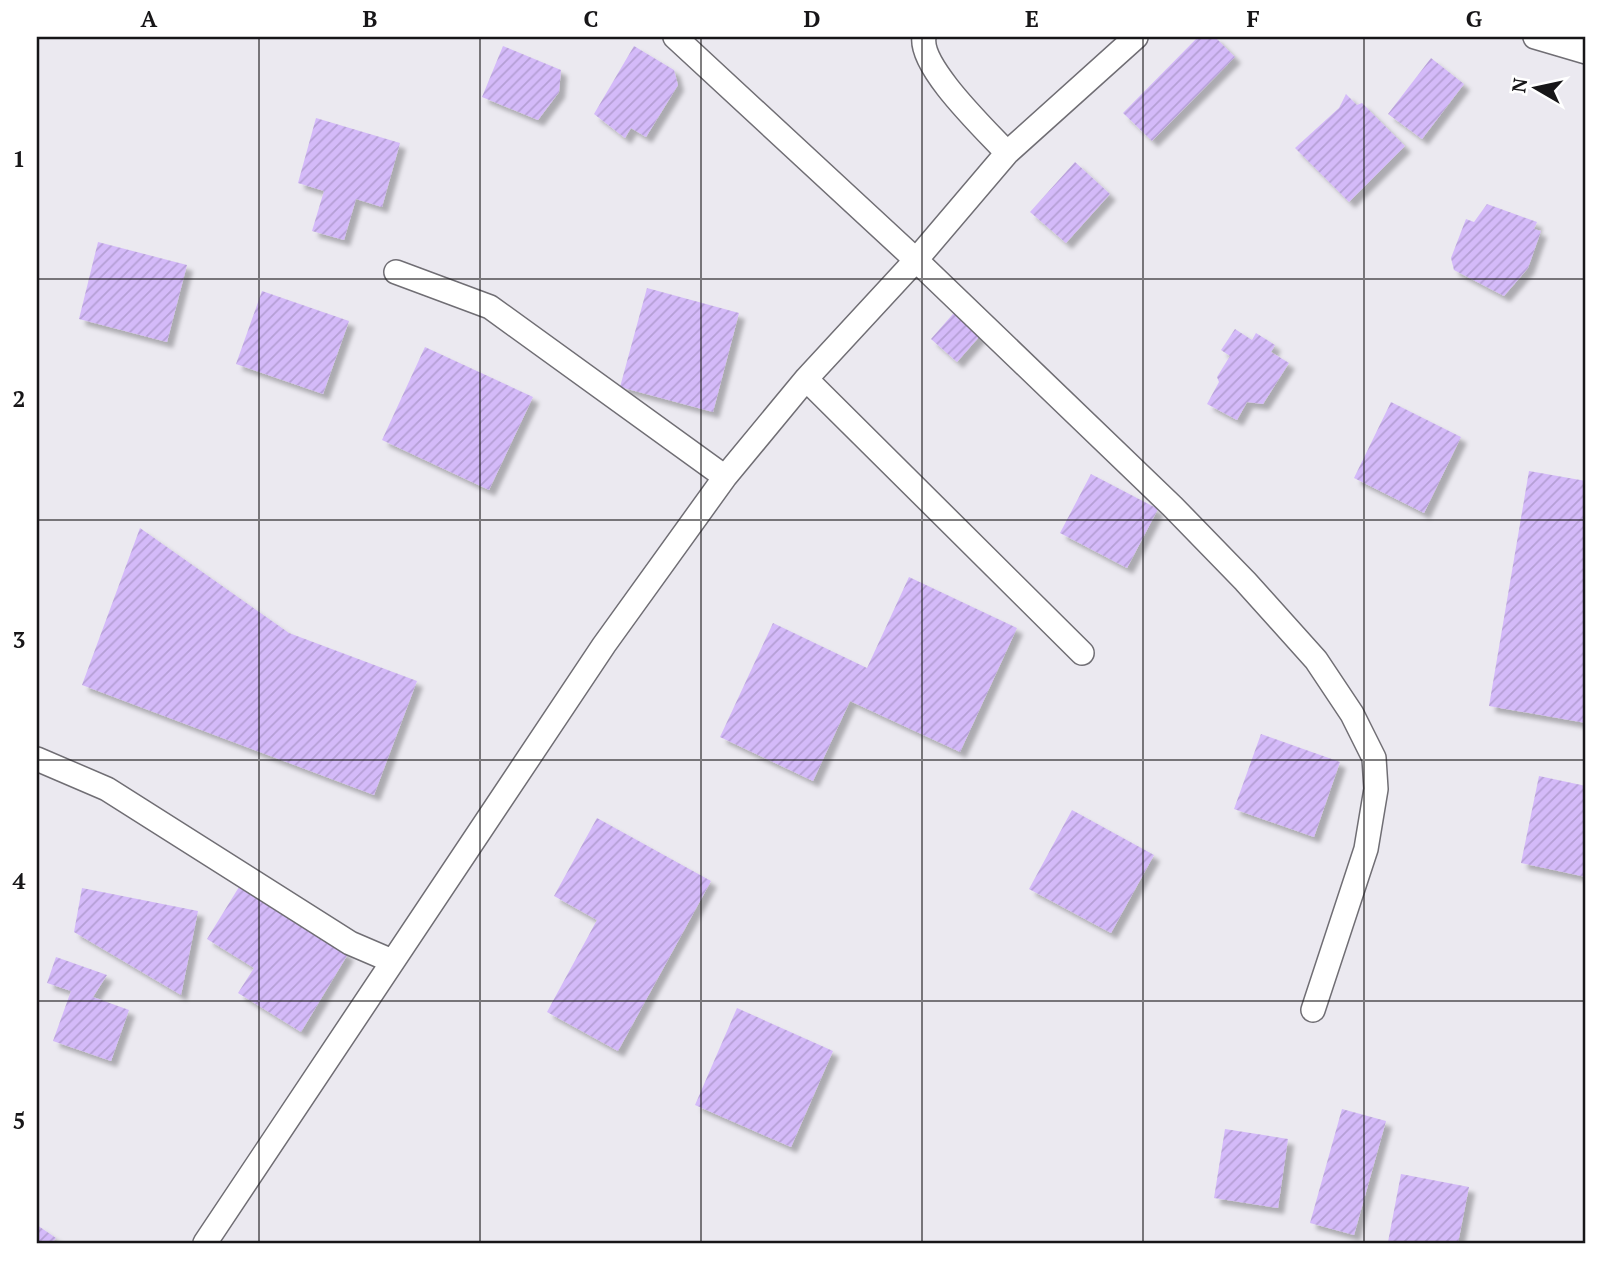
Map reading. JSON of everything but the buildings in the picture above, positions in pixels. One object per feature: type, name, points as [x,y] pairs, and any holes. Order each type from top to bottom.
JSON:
[{"type":"street","points":[[675,37],[916,260],[1245,581],[1316,660],[1352,714],[1374,758],[1376,789],[1366,849],[1313,1010]]},
{"type":"street","points":[[924,37],[923,44],[936,73],[1007,153]]},
{"type":"street","points":[[205,1243],[612,634],[725,477],[806,379],[916,260],[1007,153],[1136,37]]},
{"type":"street","points":[[1535,37],[1586,52]]},
{"type":"street","points":[[396,272],[490,307],[725,477]]},
{"type":"street","points":[[806,379],[1082,653]]},
{"type":"street","points":[[37,759],[107,789],[350,943],[392,961]]}]
